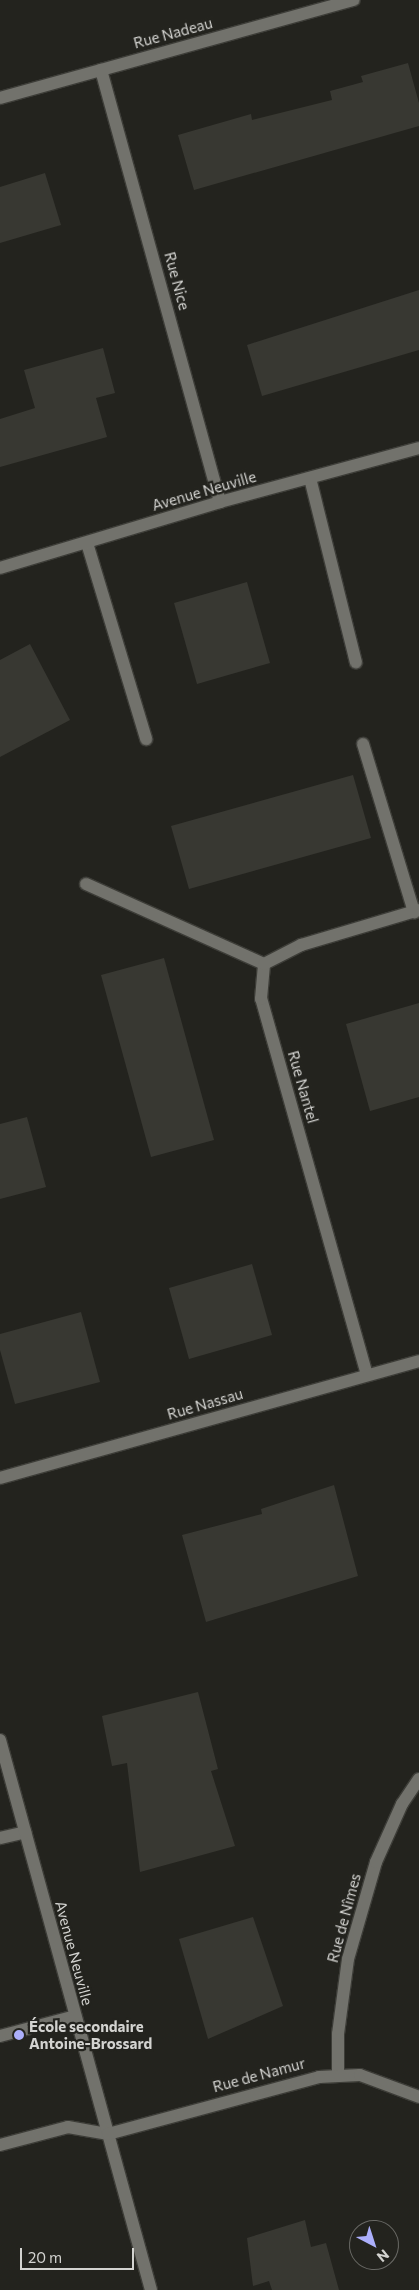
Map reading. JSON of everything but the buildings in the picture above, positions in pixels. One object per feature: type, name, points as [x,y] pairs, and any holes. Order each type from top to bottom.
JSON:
[{"type":"street","name":"Rue Nadeau","points":[[0,98],[354,0]]},
{"type":"street","name":"Rue Nice","points":[[101,70],[220,502]]},
{"type":"street","name":"Avenue Neuville","points":[[0,568],[220,502],[419,448]]},
{"type":"street","points":[[310,478],[356,662]]},
{"type":"street","points":[[87,543],[146,739]]},
{"type":"street","points":[[86,884],[264,964],[301,944],[417,911],[363,744]]},
{"type":"street","name":"Rue Nantel","points":[[264,964],[261,999],[367,1375]]},
{"type":"street","name":"Rue Nassau","points":[[0,1478],[419,1361]]},
{"type":"street","name":"Avenue Neuville","points":[[0,1740],[74,2016],[151,2290]]},
{"type":"street","name":"Rue de Nîmes","points":[[338,2075],[338,2034],[348,1959],[376,1862],[402,1804],[419,1779]]},
{"type":"street","points":[[0,1838],[25,1832]]},
{"type":"street","points":[[0,2036],[74,2016]]},
{"type":"street","name":"Rue de Namur","points":[[108,2134],[299,2081],[338,2075],[383,2081],[419,2097]]},
{"type":"street","points":[[0,2145],[68,2127],[108,2134]]},
{"type":"place","name":"École secondaire Antoine-Brossard","points":[[19,2035]]}]
